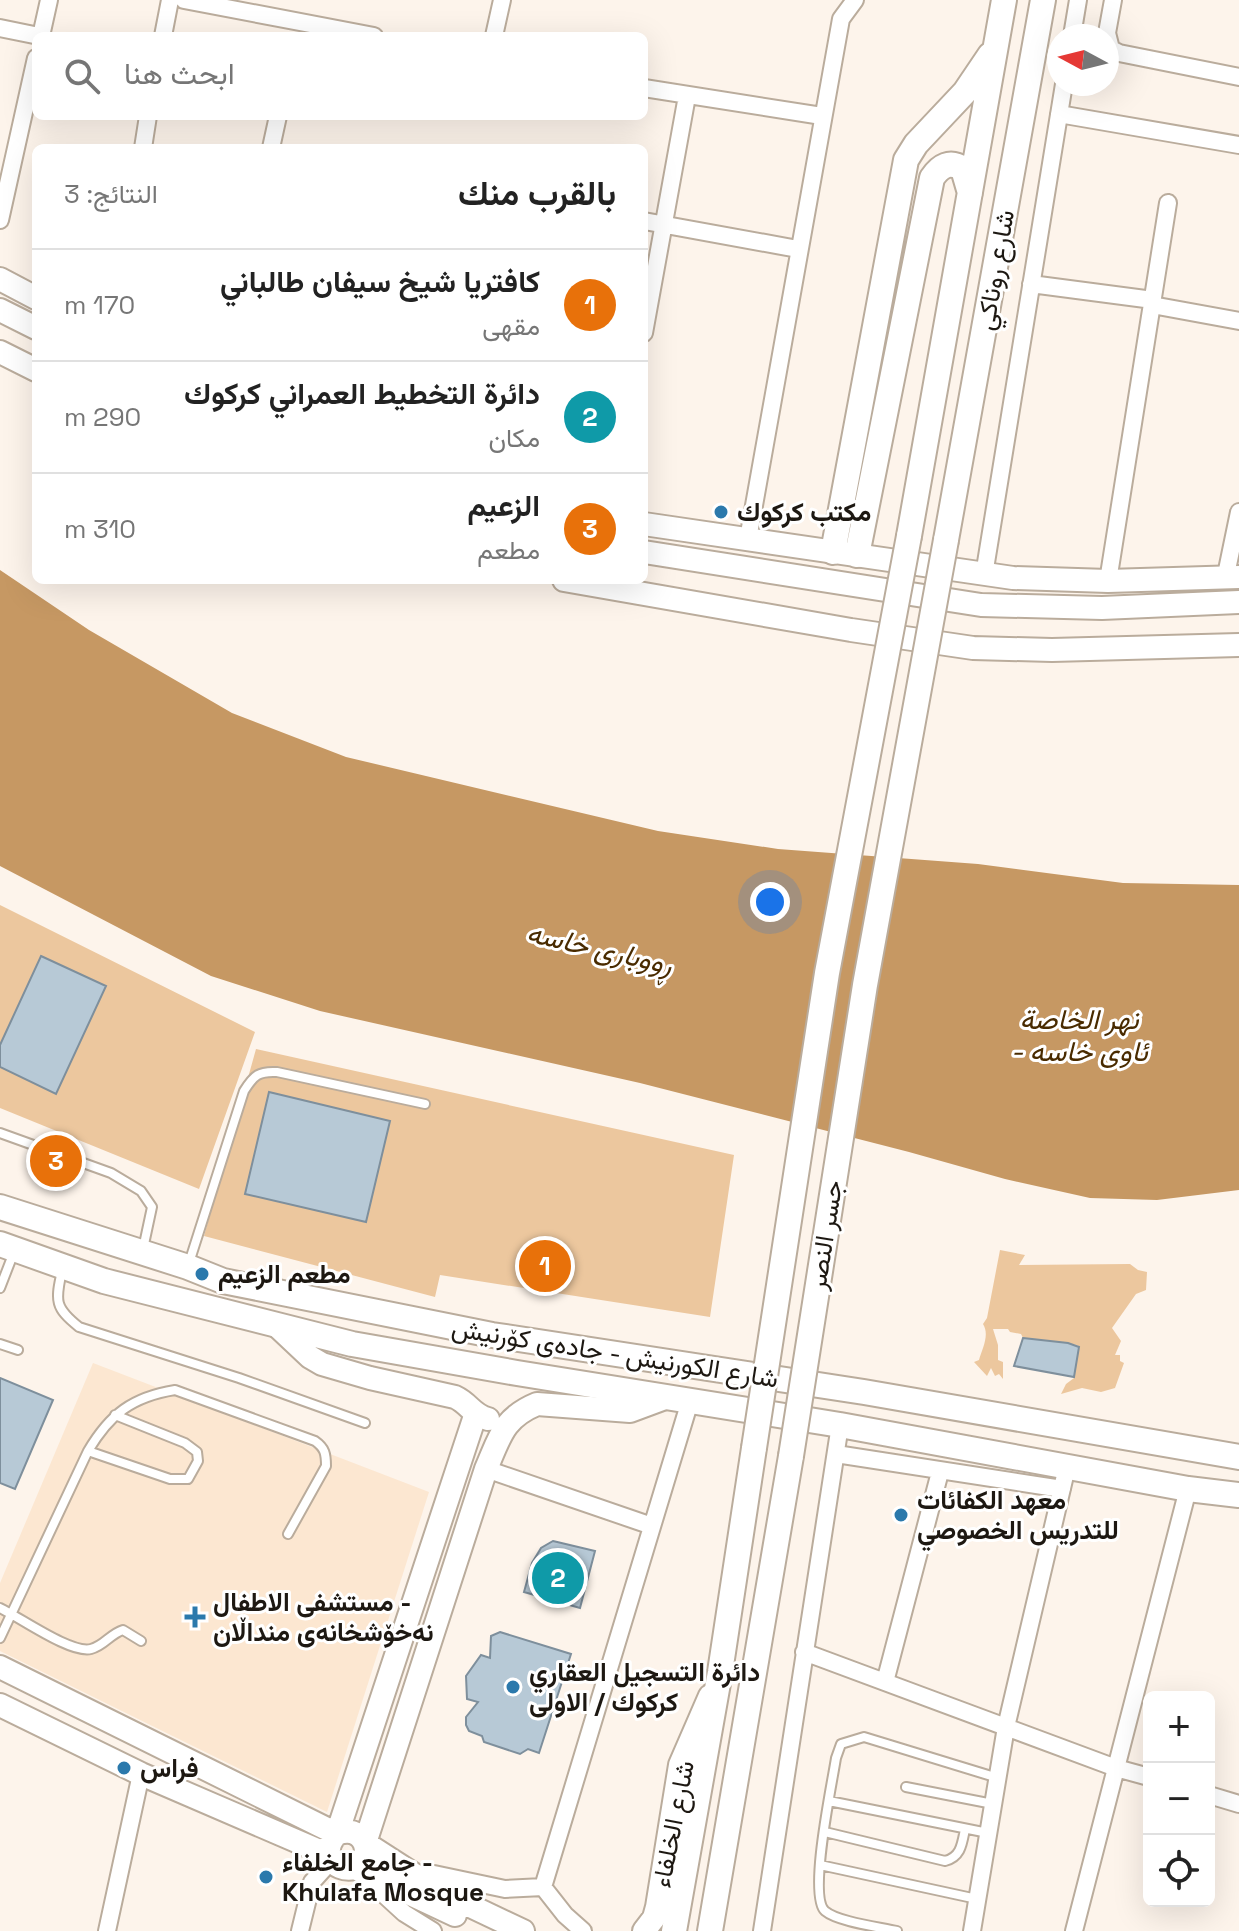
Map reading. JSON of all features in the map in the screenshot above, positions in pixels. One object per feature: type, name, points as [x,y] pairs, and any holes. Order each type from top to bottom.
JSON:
[{"type":"main road","name":"شارع روناكي","points":[[909,536],[1004,0]]},
{"type":"main road","name":"شارع روناكي","points":[[946,540],[1043,0]]},
{"type":"main road","points":[[845,554],[906,160],[916,144],[965,92],[996,46]]},
{"type":"main road","points":[[845,554],[932,178],[938,169],[947,164],[956,164],[963,169],[970,193]]},
{"type":"main road","name":"جسر النصر","points":[[674,1931],[720,1672],[827,973],[909,536]]},
{"type":"main road","name":"جسر النصر","points":[[710,1931],[791,1456],[865,985],[946,540]]},
{"type":"main road","name":"شارع الكورنيش - جادەی کۆرنیش","points":[[0,1207],[223,1281],[492,1335],[864,1392],[1239,1457]]},
{"type":"main road","name":"شارع الكورنيش - جادەی کۆرنیش","points":[[8,1247],[104,1281],[352,1344],[840,1425],[1065,1478],[1239,1495]]},
{"type":"street","points":[[41,32],[49,0]]},
{"type":"street","points":[[164,32],[170,0]]},
{"type":"street","points":[[184,0],[294,28],[334,32]]},
{"type":"street","points":[[495,32],[502,0]]},
{"type":"street","points":[[748,539],[841,19],[855,0]]},
{"type":"street","points":[[1074,24],[1078,0]]},
{"type":"street","points":[[1113,0],[1107,33],[1111,49],[1239,77]]},
{"type":"street","points":[[0,28],[32,34]]},
{"type":"street","points":[[0,220],[32,76]]},
{"type":"street","points":[[648,89],[822,116]]},
{"type":"street","points":[[648,311],[687,96]]},
{"type":"street","points":[[984,575],[1062,96]]},
{"type":"street","points":[[1059,114],[1239,145]]},
{"type":"street","points":[[144,144],[147,120]]},
{"type":"street","points":[[272,144],[277,120]]},
{"type":"street","points":[[1108,581],[1168,203]]},
{"type":"street","points":[[648,222],[798,249]]},
{"type":"street","points":[[0,279],[32,296]]},
{"type":"street","points":[[1031,284],[1152,303],[1239,321]]},
{"type":"street","points":[[0,310],[32,326]]},
{"type":"street","points":[[0,352],[32,368]]},
{"type":"street","points":[[648,525],[984,575],[1108,581],[1171,580],[1229,572],[1239,512]]},
{"type":"street","points":[[648,550],[707,533]]},
{"type":"street","points":[[648,552],[981,605],[1047,608],[1239,602]]},
{"type":"street","points":[[1171,580],[1173,606]]},
{"type":"street","points":[[587,584],[973,648],[1052,650],[1239,645]]},
{"type":"street","points":[[276,1325],[310,1357],[322,1364],[455,1397],[467,1405],[475,1416],[506,1423]]},
{"type":"street","points":[[355,1868],[364,1860],[365,1843],[486,1469],[506,1423],[537,1404],[630,1411],[665,1398]]},
{"type":"street","points":[[543,1887],[690,1401]]},
{"type":"street","points":[[300,1931],[312,1882],[332,1850],[475,1416]]},
{"type":"street","points":[[762,1931],[840,1425]]},
{"type":"street","points":[[836,1454],[940,1472],[1065,1478],[1006,1727],[972,1931]]},
{"type":"street","points":[[486,1469],[652,1526]]},
{"type":"street","points":[[885,1682],[940,1472]]},
{"type":"street","points":[[1074,1931],[1188,1489]]},
{"type":"street","points":[[804,1652],[1143,1775]]},
{"type":"street","points":[[0,1667],[332,1850],[342,1869],[355,1868],[488,1931]]},
{"type":"street","name":"شارع الخلفاء","points":[[644,1931],[654,1918],[657,1907],[680,1765],[720,1672]]},
{"type":"street","points":[[0,1705],[141,1774],[332,1850]]},
{"type":"street","points":[[107,1931],[141,1774]]},
{"type":"street","points":[[1215,1797],[1239,1804]]},
{"type":"street","points":[[332,1850],[353,1832],[441,1892],[523,1931]]},
{"type":"street","points":[[355,1868],[404,1913],[433,1931]]},
{"type":"street","points":[[414,1876],[434,1874],[505,1889],[543,1887]]},
{"type":"street","points":[[543,1887],[565,1915],[583,1931]]},
{"type":"lane","points":[[188,1267],[244,1091],[255,1075],[263,1071],[277,1072],[425,1104]]},
{"type":"lane","points":[[0,1133],[111,1173],[141,1191],[152,1207],[142,1254]]},
{"type":"lane","points":[[0,1288],[8,1247]]},
{"type":"lane","points":[[63,1267],[56,1295],[62,1313],[79,1327],[239,1378],[365,1423]]},
{"type":"lane","points":[[0,1344],[18,1350]]},
{"type":"lane","points":[[0,1638],[102,1426],[121,1409],[156,1393],[175,1390],[322,1446],[326,1466],[288,1534]]},
{"type":"lane","points":[[88,1451],[170,1479],[188,1479],[198,1461],[197,1452],[185,1443],[115,1415]]},
{"type":"lane","points":[[0,1608],[73,1647],[88,1650],[101,1645],[112,1633],[123,1630],[141,1641]]},
{"type":"lane","points":[[897,1931],[836,1917],[824,1911],[818,1900],[829,1801],[841,1744],[864,1737],[998,1778]]},
{"type":"lane","points":[[906,1787],[993,1804]]},
{"type":"lane","points":[[829,1801],[988,1833]]},
{"type":"lane","points":[[825,1832],[945,1861],[954,1859],[961,1850],[965,1829]]},
{"type":"lane","points":[[820,1865],[977,1899]]},
{"type":"shaded area","points":[[0,905],[255,1032],[199,1189],[0,1108]]},
{"type":"shaded area","points":[[256,1049],[734,1155],[710,1317],[440,1275],[435,1297],[204,1236]]},
{"type":"shaded area","points":[[1000,1250],[1025,1255],[1019,1265],[1130,1264],[1147,1272],[1146,1290],[1136,1294],[1112,1328],[1121,1341],[1115,1355],[1120,1355],[1120,1361],[1124,1363],[1115,1388],[1101,1392],[1082,1388],[1061,1394],[1066,1384],[1074,1378],[1077,1345],[1023,1338],[1021,1334],[1008,1329],[993,1329],[998,1360],[1003,1362],[1003,1379],[999,1374],[995,1376],[991,1368],[987,1376],[974,1362],[979,1360],[985,1342],[983,1324],[987,1318]]},
{"type":"shaded area","name":"مستشفى الاطفال - نەخۆشخانەی منداڵان","points":[[93,1363],[429,1492],[327,1812],[0,1651],[0,1583]]},
{"type":"water","name":"نهر الخاصة - ئاوی خاسە","points":[[0,570],[89,630],[232,713],[346,757],[658,831],[778,849],[978,864],[1123,883],[1239,885],[1239,1190],[1157,1200],[1090,1198],[1005,1179],[640,1083],[320,1011],[211,976],[0,866]]},
{"type":"building","points":[[41,956],[106,986],[56,1094],[0,1067],[0,1045]]},
{"type":"building","points":[[269,1092],[390,1121],[366,1222],[245,1194]]},
{"type":"building","points":[[1023,1338],[1079,1347],[1074,1377],[1014,1366]]},
{"type":"building","points":[[0,1378],[53,1400],[15,1489],[0,1483]]},
{"type":"building","points":[[553,1541],[595,1551],[580,1608],[524,1592],[532,1563],[541,1548]]},
{"type":"building","name":"دائرة التسجيل العقاري كركوك / الاولى","points":[[500,1632],[571,1654],[539,1753],[528,1749],[520,1754],[484,1742],[482,1736],[469,1731],[466,1725],[466,1717],[478,1702],[467,1699],[466,1676],[481,1655],[490,1658],[491,1636]]},
{"type":"place","name":"مكتب كركوك","points":[[721,512]]},
{"type":"place","name":"الزعيم","points":[[56,1161]]},
{"type":"place","name":"كافتريا شيخ سيفان طالباني","points":[[545,1266]]},
{"type":"place","name":"مطعم الزعيم","points":[[202,1274]]},
{"type":"place","name":"معهد الكفائات للتدريس الخصوصي","points":[[901,1515]]},
{"type":"place","name":"دائرة التخطيط العمراني كركوك","points":[[558,1578]]},
{"type":"place","name":"مستشفى الاطفال - نەخۆشخانەی منداڵان","points":[[195,1617]]},
{"type":"place","name":"دائرة التسجيل العقاري كركوك / الاولى","points":[[513,1687]]},
{"type":"place","name":"فراس","points":[[124,1768]]},
{"type":"place","name":"جامع الخلفاء - Khulafa Mosque","points":[[266,1877]]},
{"type":"water label","name":"ڕووباری خاسە","points":[[600,948]]}]
